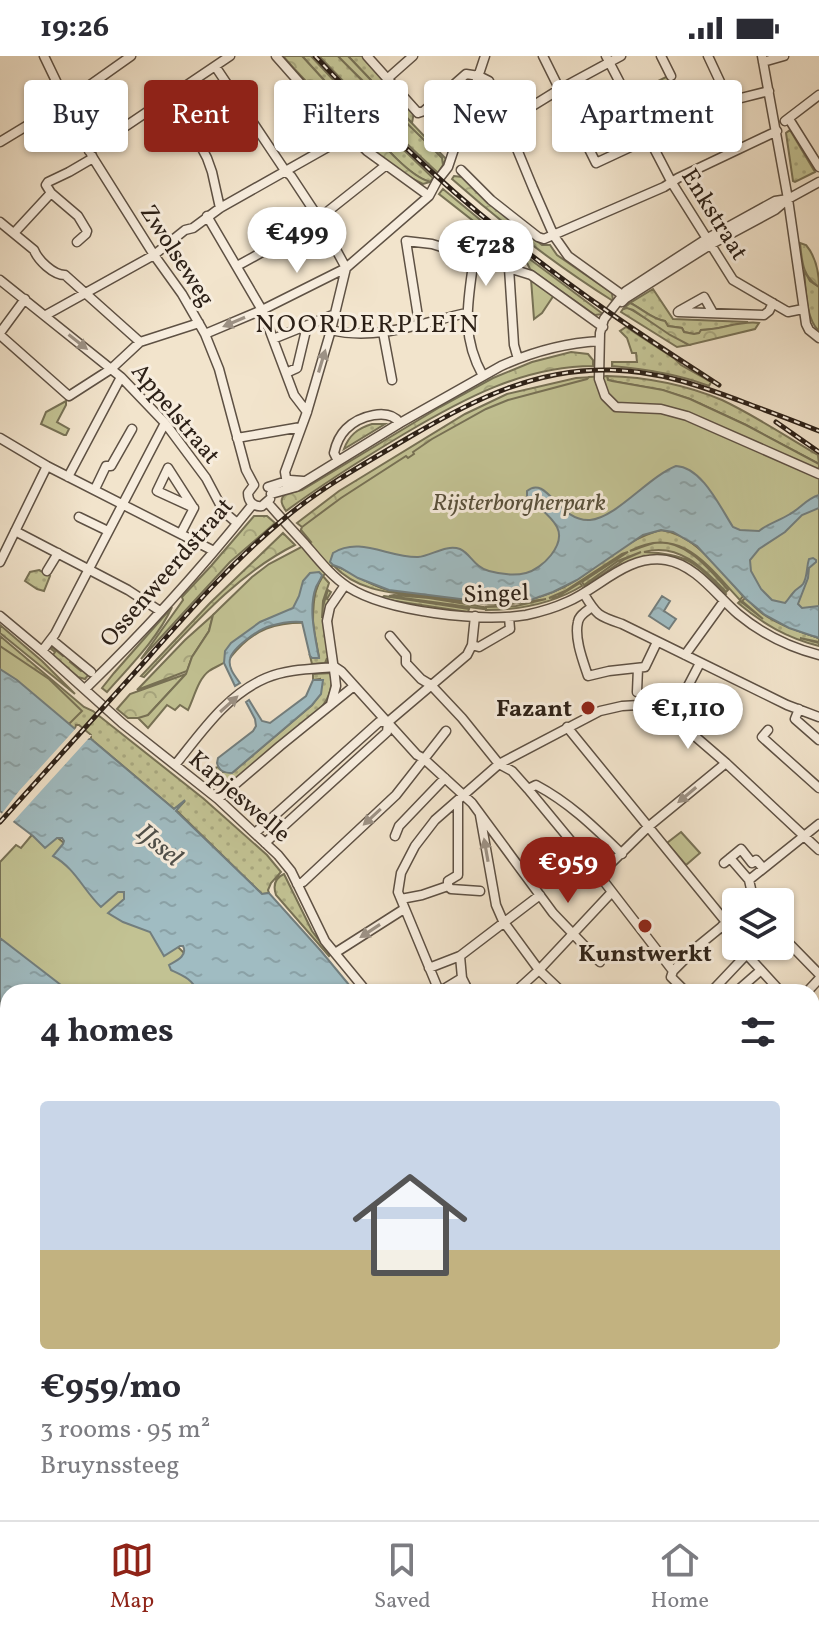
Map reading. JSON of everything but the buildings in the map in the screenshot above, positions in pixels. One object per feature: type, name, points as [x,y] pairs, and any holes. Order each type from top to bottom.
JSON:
[{"type":"street","name":"Zwolseweg","points":[[44,56],[55,80]]},
{"type":"street","points":[[97,80],[131,56]]},
{"type":"street","points":[[195,80],[230,56]]},
{"type":"street","points":[[276,56],[297,80]]},
{"type":"street","points":[[367,56],[420,113],[466,74],[485,80]]},
{"type":"street","points":[[387,79],[413,56]]},
{"type":"street","points":[[205,334],[262,310],[346,268],[440,185],[455,167],[454,152],[485,56]]},
{"type":"street","points":[[543,56],[555,80]]},
{"type":"street","points":[[574,80],[608,59],[621,56]]},
{"type":"street","points":[[661,56],[671,76]]},
{"type":"street","points":[[708,56],[719,80]]},
{"type":"street","points":[[784,56],[763,59],[777,128],[806,324],[819,338]]},
{"type":"street","name":"Enkstraat","points":[[608,59],[619,80]]},
{"type":"street","points":[[215,66],[320,220],[346,268],[314,389],[285,472],[287,485]]},
{"type":"street","points":[[742,98],[769,91]]},
{"type":"street","points":[[461,170],[491,200],[544,239],[664,187],[777,128],[819,95]]},
{"type":"street","points":[[77,242],[87,231],[78,216],[47,189],[48,182],[69,172],[144,116]]},
{"type":"street","points":[[789,119],[819,167]]},
{"type":"street","points":[[2,138],[24,126]]},
{"type":"street","points":[[204,152],[220,208]]},
{"type":"street","points":[[46,315],[154,255],[207,216],[320,152]]},
{"type":"street","points":[[368,152],[430,193]]},
{"type":"street","points":[[518,152],[554,236],[568,256],[624,296]]},
{"type":"street","points":[[591,152],[596,163],[621,152]]},
{"type":"street","name":"Enkstraat","points":[[655,152],[733,280],[788,312],[803,309]]},
{"type":"street","name":"Zwolseweg","points":[[91,154],[205,334],[219,369],[247,473],[254,485]]},
{"type":"street","points":[[237,266],[320,220],[385,166]]},
{"type":"street","points":[[819,182],[775,210],[708,242],[624,296],[603,327],[599,344],[602,352],[601,387],[616,407],[661,409],[687,416],[819,474]]},
{"type":"street","points":[[14,233],[51,193]]},
{"type":"street","points":[[207,216],[262,310],[294,395],[307,412]]},
{"type":"street","points":[[0,222],[58,275],[65,275],[140,342]]},
{"type":"street","points":[[419,323],[406,241],[432,244],[531,275],[603,327]]},
{"type":"street","points":[[474,258],[466,313],[473,358],[483,376]]},
{"type":"street","points":[[509,268],[514,345],[518,359]]},
{"type":"street","name":"Appelstraat","points":[[0,280],[121,377],[165,423],[206,478],[224,512],[237,523]]},
{"type":"street","points":[[25,299],[0,334],[69,396],[111,369],[140,342],[199,323]]},
{"type":"street","points":[[713,313],[764,315],[773,303]]},
{"type":"street","points":[[331,330],[383,332],[466,313]]},
{"type":"street","points":[[273,339],[335,314]]},
{"type":"street","points":[[286,373],[297,368],[307,326]]},
{"type":"street","points":[[383,332],[392,380]]},
{"type":"street","points":[[269,495],[261,484],[254,485],[248,495],[253,504],[260,506],[269,495],[287,485],[296,487],[400,423],[518,359],[575,342],[599,344]]},
{"type":"street","points":[[68,477],[121,377]]},
{"type":"street","points":[[294,395],[314,389]]},
{"type":"street","points":[[338,461],[334,453],[337,443],[344,431],[354,423],[385,415],[394,417],[400,423]]},
{"type":"street","points":[[42,651],[52,640],[165,423]]},
{"type":"street","points":[[237,438],[301,427]]},
{"type":"street","points":[[95,489],[106,466],[111,466],[132,429]]},
{"type":"street","points":[[0,438],[47,466],[214,551]]},
{"type":"street","points":[[0,562],[47,466]]},
{"type":"street","points":[[168,468],[177,481],[194,508],[157,491],[168,468]]},
{"type":"street","name":"Singel","points":[[269,495],[326,568],[345,585],[379,601],[444,613],[509,617],[552,608],[584,594],[630,565],[644,560],[660,560],[689,568],[740,616],[774,639],[819,655]]},
{"type":"street","name":"Ossenweerdstraat","points":[[87,691],[253,504]]},
{"type":"street","points":[[181,533],[194,508]]},
{"type":"street","points":[[79,517],[108,531]]},
{"type":"street","points":[[15,531],[128,590],[160,611]]},
{"type":"street","points":[[47,571],[58,553]]},
{"type":"street","points":[[331,705],[336,686],[327,621],[333,601],[345,585]]},
{"type":"street","points":[[584,594],[600,616],[787,705],[819,717]]},
{"type":"street","points":[[685,655],[724,601]]},
{"type":"street","points":[[592,607],[578,621],[579,650],[588,676],[645,667],[657,642]]},
{"type":"street","name":"Kapjeswelle","points":[[0,616],[122,723],[219,798],[282,859],[322,937],[360,984]]},
{"type":"street","points":[[255,833],[379,722],[388,722],[467,655],[472,645],[475,616]]},
{"type":"street","points":[[472,645],[479,647],[510,629],[509,617]]},
{"type":"street","points":[[390,636],[406,655],[406,663],[462,718],[499,764],[532,787],[574,808],[622,854]]},
{"type":"street","points":[[52,640],[91,672]]},
{"type":"street","points":[[668,717],[700,663]]},
{"type":"street","points":[[176,764],[215,716],[248,687],[280,673],[335,667],[417,755],[445,778],[460,797],[472,803],[540,895],[600,962]]},
{"type":"street","points":[[637,692],[638,668]]},
{"type":"street","points":[[219,798],[354,686]]},
{"type":"street","points":[[436,984],[398,892],[401,873],[415,846],[435,820],[499,764],[600,711],[622,706],[646,706],[668,717],[726,763],[819,850]]},
{"type":"street","points":[[799,709],[795,719],[819,740]]},
{"type":"street","points":[[265,843],[387,732],[388,722]]},
{"type":"street","points":[[567,727],[722,921]]},
{"type":"street","points":[[768,730],[762,737],[819,788]]},
{"type":"street","points":[[297,884],[303,882],[396,795],[446,731]]},
{"type":"street","points":[[599,875],[648,827],[726,763]]},
{"type":"street","points":[[395,836],[399,826],[445,778]]},
{"type":"street","points":[[532,787],[673,971]]},
{"type":"street","points":[[448,886],[448,881],[458,875],[456,818],[460,797]]},
{"type":"street","points":[[480,814],[496,905],[503,921],[539,970],[554,984]]},
{"type":"street","points":[[749,880],[819,824]]},
{"type":"street","points":[[751,888],[749,880],[727,860],[741,849],[752,863],[756,860],[763,868]]},
{"type":"street","points":[[448,886],[451,889],[480,891]]},
{"type":"street","points":[[335,953],[403,904],[448,886]]},
{"type":"street","points":[[524,984],[612,892]]},
{"type":"street","points":[[429,968],[460,956],[540,895]]},
{"type":"street","points":[[676,982],[671,977],[673,971],[722,926]]},
{"type":"street","points":[[794,949],[819,976]]},
{"type":"street","points":[[460,956],[465,984]]},
{"type":"street","points":[[719,984],[741,960]]},
{"type":"street","points":[[750,960],[773,984]]},
{"type":"street","points":[[745,984],[760,971]]},
{"type":"street","points":[[451,984],[462,978]]},
{"type":"green space","points":[[283,56],[302,56],[324,80],[305,80]]},
{"type":"green space","points":[[302,56],[311,56],[333,80],[324,80]]},
{"type":"green space","points":[[319,56],[338,56],[362,80],[342,80]]},
{"type":"green space","points":[[338,56],[348,56],[371,80],[362,80]]},
{"type":"green space","points":[[348,56],[365,56],[386,80],[371,80]]},
{"type":"green space","points":[[408,105],[414,112],[412,123],[408,119]]},
{"type":"green space","points":[[408,119],[424,136],[424,140],[408,125]]},
{"type":"green space","points":[[408,124],[424,139],[424,152],[437,152],[443,158],[438,173],[408,145]]},
{"type":"green space","points":[[790,130],[815,172],[795,182],[786,133]]},
{"type":"green space","points":[[376,152],[390,152],[409,170],[430,182],[423,184],[411,178]]},
{"type":"green space","points":[[390,152],[406,152],[433,178],[430,182],[420,177]]},
{"type":"green space","points":[[454,176],[462,177],[542,245],[550,245],[557,255],[612,293],[613,301],[510,228],[452,179]]},
{"type":"green space","points":[[443,189],[603,314],[595,315],[530,269],[527,263],[439,194]]},
{"type":"green space","points":[[800,243],[806,245],[815,260],[819,287],[806,273]]},
{"type":"green space","points":[[804,270],[810,281],[819,287],[819,331],[809,311]]},
{"type":"green space","points":[[531,279],[554,295],[534,319]]},
{"type":"green space","points":[[653,289],[673,319],[748,322],[694,334],[684,332],[682,328],[668,326],[665,321],[630,303]]},
{"type":"green space","points":[[630,303],[665,321],[668,326],[694,334],[701,330],[759,323],[755,329],[689,345],[633,310],[623,309]]},
{"type":"green space","points":[[627,307],[689,345],[677,347],[621,312]]},
{"type":"green space","points":[[626,327],[711,382],[709,386],[662,373],[612,366],[612,362],[637,362],[636,353],[632,353],[627,338],[620,331]]},
{"type":"green space","points":[[571,352],[588,354],[593,366],[567,367],[518,378],[472,397],[374,452],[286,511],[283,507],[285,494],[302,490],[493,378],[532,362]]},
{"type":"green space","points":[[607,376],[665,383],[722,400],[818,455],[819,464],[690,399],[662,390],[608,380]]},
{"type":"green space","name":"Rijsterborgherpark","points":[[607,376],[608,380],[663,390],[690,399],[819,464],[819,638],[763,614],[688,540],[662,530],[629,542],[560,589],[543,596],[509,602],[394,591],[333,565],[316,591],[313,623],[288,623],[257,633],[228,660],[205,674],[188,710],[180,705],[175,710],[167,705],[148,728],[138,718],[148,715],[186,674],[192,657],[209,631],[213,615],[269,564],[311,542],[301,530],[302,527],[341,498],[406,456],[408,458],[432,439],[486,409],[589,377]]},
{"type":"green space","points":[[594,377],[427,448],[341,499],[301,530],[297,523],[339,491],[465,414],[507,394],[576,378]]},
{"type":"green space","points":[[66,401],[57,422],[69,429],[64,435],[41,424],[46,412]]},
{"type":"green space","points":[[372,424],[385,424],[344,449],[355,433]]},
{"type":"green space","points":[[254,516],[267,516],[275,523],[230,562],[141,659],[183,600],[182,597]]},
{"type":"green space","points":[[661,530],[674,533],[697,546],[743,596],[740,600],[692,553],[686,550],[713,574],[728,590],[726,592],[700,567],[680,554],[657,550],[644,552],[672,555],[691,562],[726,594],[724,596],[691,566],[636,559],[584,590],[625,559],[641,552],[618,561],[584,585],[582,582],[628,552],[622,554],[549,598],[557,597],[580,583],[582,586],[559,597],[536,605],[499,610],[486,610],[486,607],[516,606],[546,599],[488,605],[391,592],[354,581],[333,565],[395,592],[484,602],[516,601],[532,599],[565,586],[634,540]]},
{"type":"green space","points":[[283,533],[295,545],[273,557],[233,587],[144,677],[141,676],[210,603]]},
{"type":"green space","points":[[39,570],[50,576],[44,591],[25,581],[30,572]]},
{"type":"green space","points":[[322,575],[329,583],[322,618],[328,590],[331,592],[327,599],[332,602],[330,663],[327,663],[327,658],[325,663],[312,664],[310,656],[319,657],[313,613],[314,595]]},
{"type":"green space","points":[[384,596],[469,609],[468,612],[381,599]]},
{"type":"green space","points":[[389,596],[429,598],[484,609]]},
{"type":"green space","points":[[745,598],[780,622],[819,638],[819,642],[800,638],[819,643],[819,646],[766,624],[738,603],[740,601],[763,619],[742,601]]},
{"type":"green space","points":[[172,607],[134,662],[107,692],[102,688],[114,673]]},
{"type":"green space","points":[[213,615],[209,631],[187,671],[137,690],[185,640]]},
{"type":"green space","points":[[0,625],[42,661],[75,694],[0,633]]},
{"type":"green space","points":[[0,636],[84,707],[204,799],[267,855],[281,872],[271,883],[269,893],[262,894],[176,810],[185,801],[174,809],[91,739],[91,735],[79,725],[73,728],[0,669]]},
{"type":"green space","points":[[0,646],[49,679],[82,711],[65,728],[0,676]]},
{"type":"green space","points":[[52,647],[63,656],[66,654],[72,658],[70,662],[81,671],[84,669],[90,673],[85,679],[78,677],[53,655]]},
{"type":"green space","points":[[332,673],[330,692],[320,709],[225,790],[203,771],[218,767],[223,772],[233,772],[312,705],[320,694],[320,679],[313,680],[313,674]]},
{"type":"green space","points":[[186,674],[143,718],[128,718],[117,709],[130,694]]},
{"type":"green space","points":[[41,824],[122,891],[215,984],[0,984],[0,862],[16,845],[21,848]]},
{"type":"green space","points":[[681,832],[700,853],[686,865],[667,843]]},
{"type":"green space","points":[[284,874],[312,931],[329,956],[276,895],[276,883]]},
{"type":"water","points":[[676,466],[685,468],[702,480],[733,527],[740,530],[759,531],[819,495],[819,508],[802,515],[785,532],[759,549],[750,560],[751,571],[761,589],[772,600],[785,603],[803,584],[809,559],[816,560],[809,568],[808,578],[798,604],[802,608],[819,606],[819,638],[789,628],[765,615],[697,546],[673,532],[661,530],[643,535],[577,580],[528,601],[484,602],[389,590],[358,578],[330,562],[333,553],[343,548],[364,547],[418,557],[455,548],[464,551],[480,567],[489,571],[526,573],[539,567],[551,555],[559,534],[554,523],[527,496],[527,491],[534,487],[541,489],[569,514],[590,520],[610,512]]},
{"type":"water","points":[[319,572],[322,575],[316,587],[312,613],[319,658],[310,656],[302,622],[270,626],[247,640],[232,655],[230,666],[240,683],[235,686],[224,663],[225,651],[260,622],[293,608],[303,581],[310,573]]},
{"type":"water","points":[[662,596],[670,601],[664,611],[676,619],[669,629],[649,616]]},
{"type":"water","name":"IJssel","points":[[0,669],[87,739],[91,739],[174,809],[185,800],[176,811],[262,894],[269,893],[348,984],[193,984],[171,970],[169,965],[183,955],[183,946],[164,956],[150,932],[108,913],[124,899],[124,892],[118,892],[101,907],[73,873],[53,856],[63,844],[62,838],[57,838],[45,848],[0,811]]},
{"type":"water","points":[[313,680],[323,680],[321,694],[312,705],[232,773],[221,770],[218,758],[256,726],[246,702],[249,700],[262,721],[270,723],[306,696]]},
{"type":"water","points":[[0,938],[60,984],[0,984]]},
{"type":"pier","points":[[78,726],[92,735],[11,824],[0,816],[19,791]]},
{"type":"railway","points":[[315,56],[405,147],[476,211],[581,292],[719,385]]},
{"type":"railway","points":[[0,822],[196,604],[267,533],[332,484],[413,435],[483,398],[558,374],[629,371],[696,385],[819,431]]},
{"type":"railway","points":[[776,422],[819,452]]},
{"type":"place","name":"Fazant","points":[[588,708]]},
{"type":"place","name":"Kunstwerkt","points":[[645,926]]},
{"type":"district","name":"NOORDERPLEIN","points":[[368,323]]}]
